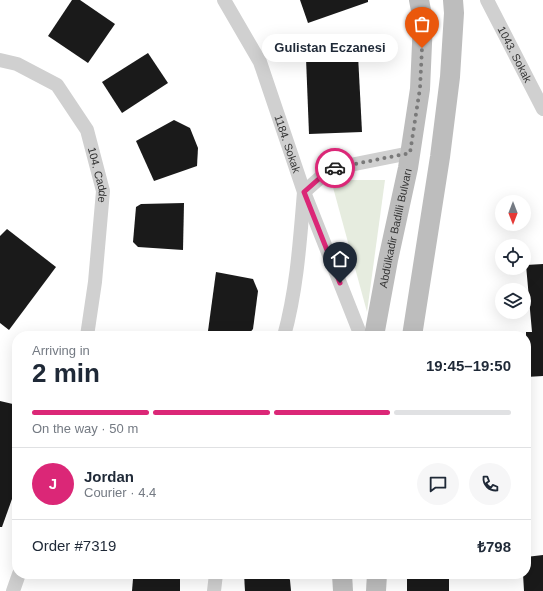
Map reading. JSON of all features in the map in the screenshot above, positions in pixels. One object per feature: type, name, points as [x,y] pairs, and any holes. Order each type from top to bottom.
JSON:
[{"type":"main road","name":"Abdülkadir Badilli Bulvarı","points":[[375,331],[410,153],[420,88],[423,20],[419,0]]},
{"type":"main road","points":[[413,331],[446,113],[454,13],[453,0]]},
{"type":"main road","points":[[342,579],[343,591]]},
{"type":"main road","points":[[376,591],[377,579]]},
{"type":"street","name":"1184. Sokak","points":[[224,0],[260,62],[304,192],[359,331]]},
{"type":"street","name":"1043. Sokak","points":[[488,0],[543,109]]},
{"type":"street","name":"104. Cadde","points":[[0,60],[17,64],[57,85],[87,130],[103,191],[95,282],[88,331]]},
{"type":"street","points":[[286,331],[290,316],[298,265],[304,192],[330,169],[410,153]]},
{"type":"street","points":[[13,591],[17,579]]},
{"type":"street","points":[[214,591],[215,579]]},
{"type":"shaded area","points":[[331,180],[385,180],[367,312]]},
{"type":"building","points":[[72,0],[80,0],[115,24],[88,63],[48,36]]},
{"type":"building","points":[[300,0],[368,0],[368,2],[308,23]]},
{"type":"building","points":[[148,53],[168,83],[122,113],[102,82]]},
{"type":"building","points":[[358,55],[362,132],[309,134],[306,58]]},
{"type":"building","points":[[174,120],[190,128],[198,148],[197,166],[154,181],[136,141]]},
{"type":"building","points":[[184,203],[183,250],[138,247],[133,242],[136,207],[141,204]]},
{"type":"building","points":[[7,229],[56,267],[9,330],[0,323],[0,236]]},
{"type":"building","points":[[543,264],[543,376],[531,377],[531,283],[528,283],[527,275],[531,275],[531,265]]},
{"type":"building","points":[[216,272],[253,279],[258,291],[253,329],[251,331],[208,331]]},
{"type":"building","points":[[0,401],[12,404],[12,499],[2,527],[0,527]]},
{"type":"building","points":[[543,555],[543,591],[524,591],[523,579],[531,579],[531,556]]},
{"type":"building","points":[[133,579],[180,579],[180,591],[132,591]]},
{"type":"building","points":[[244,579],[290,580],[291,591],[245,591]]},
{"type":"building","points":[[407,579],[449,579],[449,591],[407,591]]},
{"type":"way so far","points":[[335,168],[410,153],[420,88],[422,48]]},
{"type":"place","name":"Gulistan Eczanesi","points":[[422,48]]},
{"type":"route","points":[[335,168],[330,169],[304,192],[340,283]]}]
